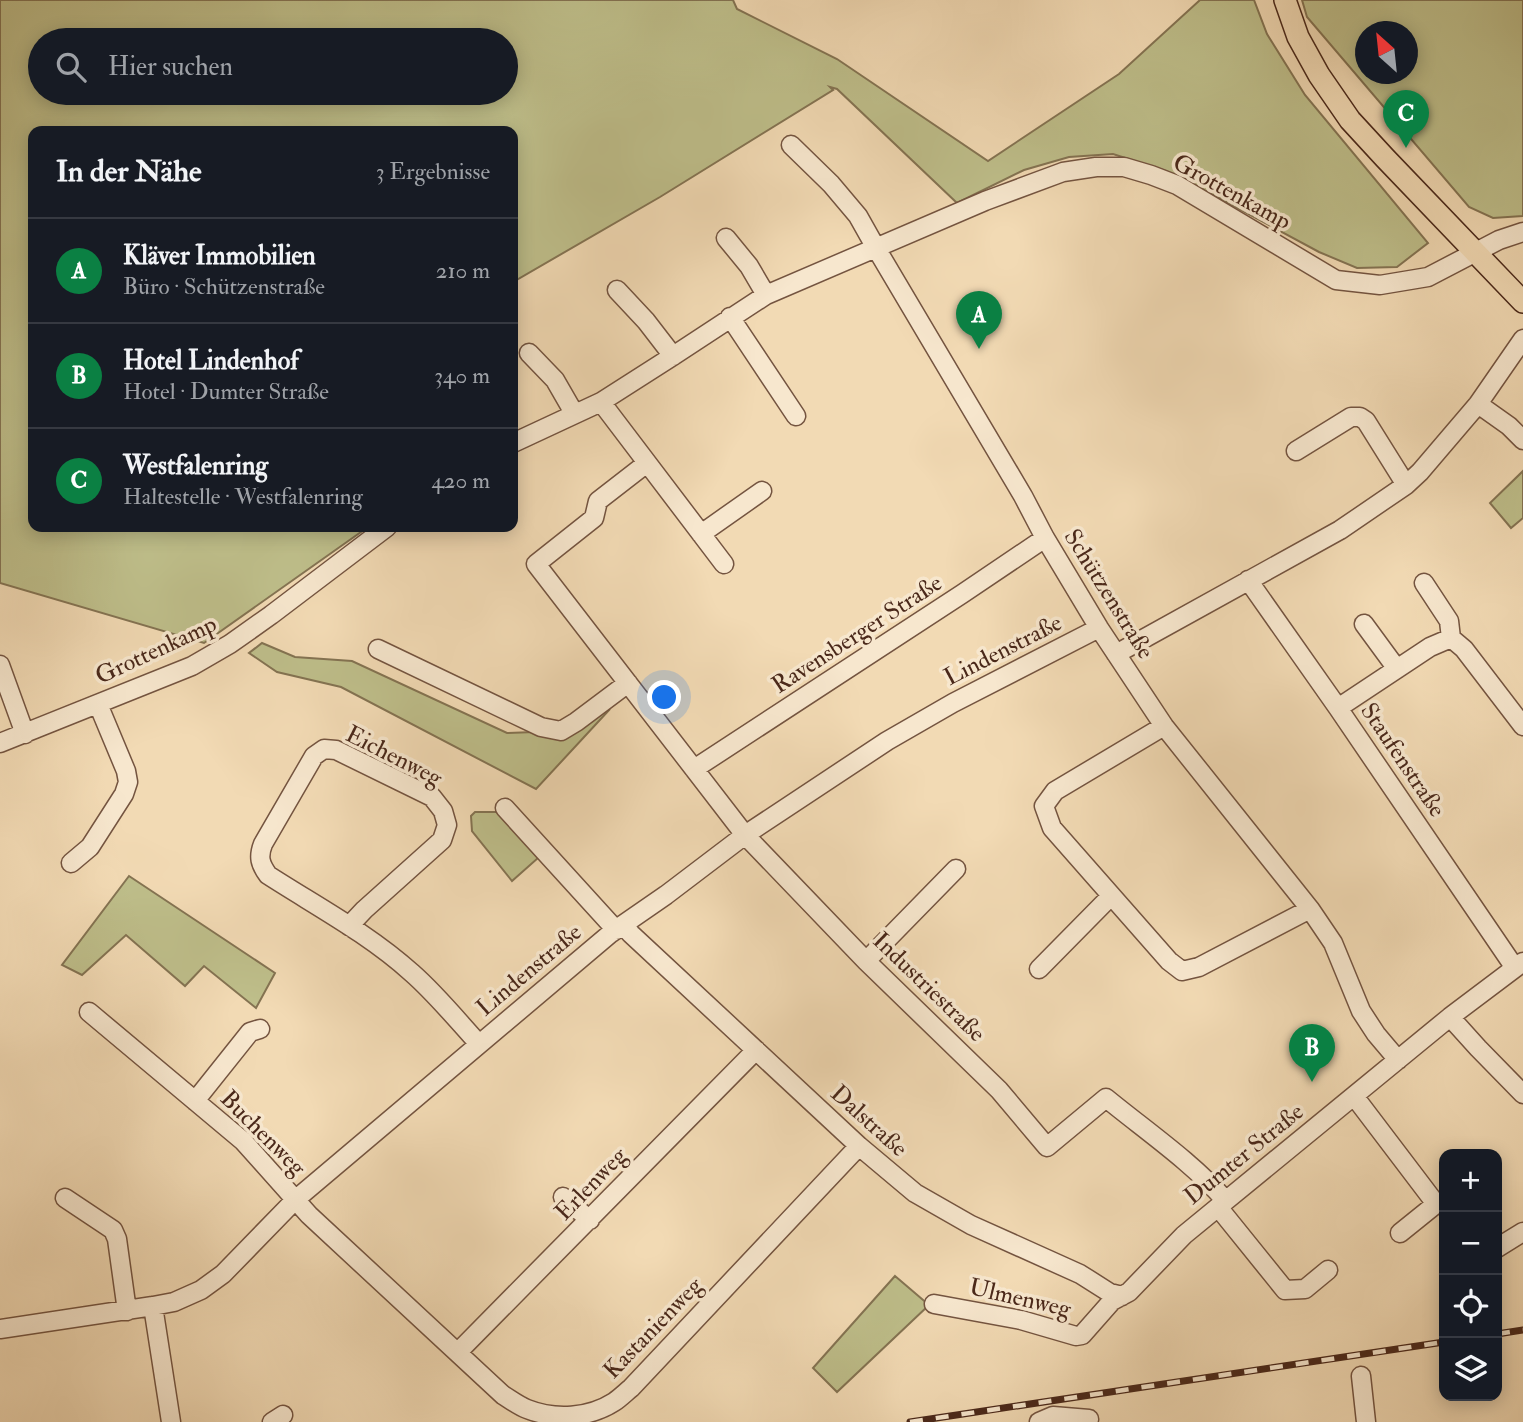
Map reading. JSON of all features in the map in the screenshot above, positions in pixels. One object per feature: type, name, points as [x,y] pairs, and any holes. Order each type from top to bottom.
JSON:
[{"type":"main road","points":[[1285,0],[1298,37],[1319,75],[1350,120],[1523,302]]},
{"type":"street","name":"Schützenstraße","points":[[791,145],[831,184],[858,216],[1099,628],[1164,726],[1310,909],[1333,943],[1361,1011],[1398,1060]]},
{"type":"street","name":"Grottenkamp","points":[[518,441],[601,401],[766,295],[985,201],[1063,172],[1124,167],[1151,175],[1177,186],[1336,280],[1380,285],[1428,277],[1499,240],[1523,232]]},
{"type":"street","points":[[726,238],[749,266],[766,295]]},
{"type":"street","points":[[617,290],[673,356]]},
{"type":"street","points":[[730,317],[796,416]]},
{"type":"street","points":[[1116,654],[1340,530],[1406,485],[1478,404],[1523,339]]},
{"type":"street","points":[[528,353],[555,380],[574,413]]},
{"type":"street","points":[[601,401],[724,564]]},
{"type":"street","points":[[1478,404],[1509,426],[1523,440]]},
{"type":"street","points":[[1296,451],[1351,418],[1360,417],[1366,421],[1406,485]]},
{"type":"street","name":"Industriestraße","points":[[647,463],[597,501],[594,519],[536,564],[745,835],[866,961],[999,1090],[1047,1147],[1106,1098],[1215,1188],[1221,1204]]},
{"type":"street","points":[[701,534],[762,491]]},
{"type":"street","name":"Grottenkamp","points":[[0,743],[192,666],[230,644],[271,615],[380,532]]},
{"type":"street","name":"Ravensberger Straße","points":[[694,769],[1045,538]]},
{"type":"street","name":"Staufenstraße","points":[[1248,580],[1519,965]]},
{"type":"street","points":[[1424,583],[1449,621],[1451,638],[1464,649],[1523,726]]},
{"type":"street","points":[[1364,624],[1397,669]]},
{"type":"street","name":"Lindenstraße","points":[[0,1329],[153,1307],[174,1302],[201,1290],[223,1274],[295,1200],[619,927],[745,835],[887,741],[953,703],[1099,628]]},
{"type":"street","points":[[1338,708],[1430,647],[1451,638]]},
{"type":"street","points":[[378,649],[541,727],[561,731],[628,682]]},
{"type":"street","points":[[0,665],[24,734]]},
{"type":"street","points":[[71,863],[90,847],[124,794],[128,782],[98,704]]},
{"type":"street","points":[[1164,726],[1055,791],[1044,806],[1052,828],[1169,961],[1182,971],[1199,968],[1310,909]]},
{"type":"street","name":"Eichenweg","points":[[349,926],[442,840],[447,825],[443,811],[432,797],[336,750],[324,749],[314,756],[263,844],[259,855],[261,866],[268,875],[349,926],[411,971],[479,1044]]},
{"type":"street","name":"Dalstraße","points":[[505,808],[619,927],[631,934],[859,1146],[915,1193],[971,1225],[1080,1274],[1110,1293],[1122,1296]]},
{"type":"street","points":[[866,961],[956,869]]},
{"type":"street","points":[[1039,969],[1111,896]]},
{"type":"street","name":"Dumter Straße","points":[[1109,1318],[1119,1307],[1122,1296],[1221,1204],[1450,1017],[1519,965]]},
{"type":"street","name":"Buchenweg","points":[[89,1012],[243,1141],[295,1200]]},
{"type":"street","points":[[1450,1017],[1523,1094]]},
{"type":"street","name":"Buchenweg","points":[[195,1101],[250,1031],[260,1029]]},
{"type":"street","name":"Erlenweg","points":[[458,1352],[757,1050]]},
{"type":"street","points":[[1354,1096],[1436,1204],[1400,1233]]},
{"type":"street","name":"Kastanienweg","points":[[295,1200],[503,1395],[525,1409],[546,1415],[570,1416],[592,1412],[615,1402],[631,1388],[859,1146]]},
{"type":"street","points":[[563,1197],[590,1220]]},
{"type":"street","points":[[65,1198],[113,1230],[117,1239],[127,1311]]},
{"type":"street","points":[[1221,1204],[1285,1290],[1305,1289],[1328,1270]]},
{"type":"street","points":[[1502,1245],[1523,1232]]},
{"type":"street","name":"Ulmenweg","points":[[934,1304],[1021,1320],[1076,1336],[1082,1335],[1112,1301],[1122,1296]]},
{"type":"street","points":[[153,1307],[171,1422]]},
{"type":"street","points":[[1361,1376],[1366,1422]]},
{"type":"street","points":[[1039,1422],[1053,1416],[1090,1419]]},
{"type":"green space","points":[[0,0],[733,0],[737,9],[837,59],[988,161],[1119,74],[1200,0],[1254,0],[1267,34],[1305,95],[1428,243],[1397,267],[1357,268],[1319,252],[1166,171],[1113,154],[1069,157],[1024,170],[957,203],[837,89],[830,87],[833,90],[660,197],[518,279],[518,126],[28,126],[28,532],[361,532],[204,643],[0,583]]},
{"type":"green space","points":[[1302,0],[1523,0],[1523,216],[1493,218],[1469,207],[1364,84],[1418,84],[1418,21],[1355,21],[1355,73],[1307,17]]},
{"type":"green space","points":[[1523,471],[1523,518],[1511,528],[1490,503]]},
{"type":"green space","points":[[262,643],[295,657],[352,661],[507,733],[561,731],[580,726],[610,709],[536,789],[341,687],[277,672],[249,653]]},
{"type":"green space","points":[[475,812],[498,812],[538,858],[512,881],[472,831],[471,816]]},
{"type":"green space","points":[[129,876],[275,973],[256,1008],[204,966],[185,986],[126,935],[82,975],[62,965]]},
{"type":"green space","points":[[895,1276],[929,1305],[837,1392],[813,1368]]},
{"type":"railway","points":[[1502,1333],[1523,1330]]},
{"type":"railway","points":[[910,1422],[1439,1343]]},
{"type":"place","name":"Westfalenring","points":[[1406,148]]},
{"type":"place","name":"Kläver Immobilien","points":[[979,349]]},
{"type":"place","name":"Hotel Lindenhof","points":[[1312,1082]]}]
